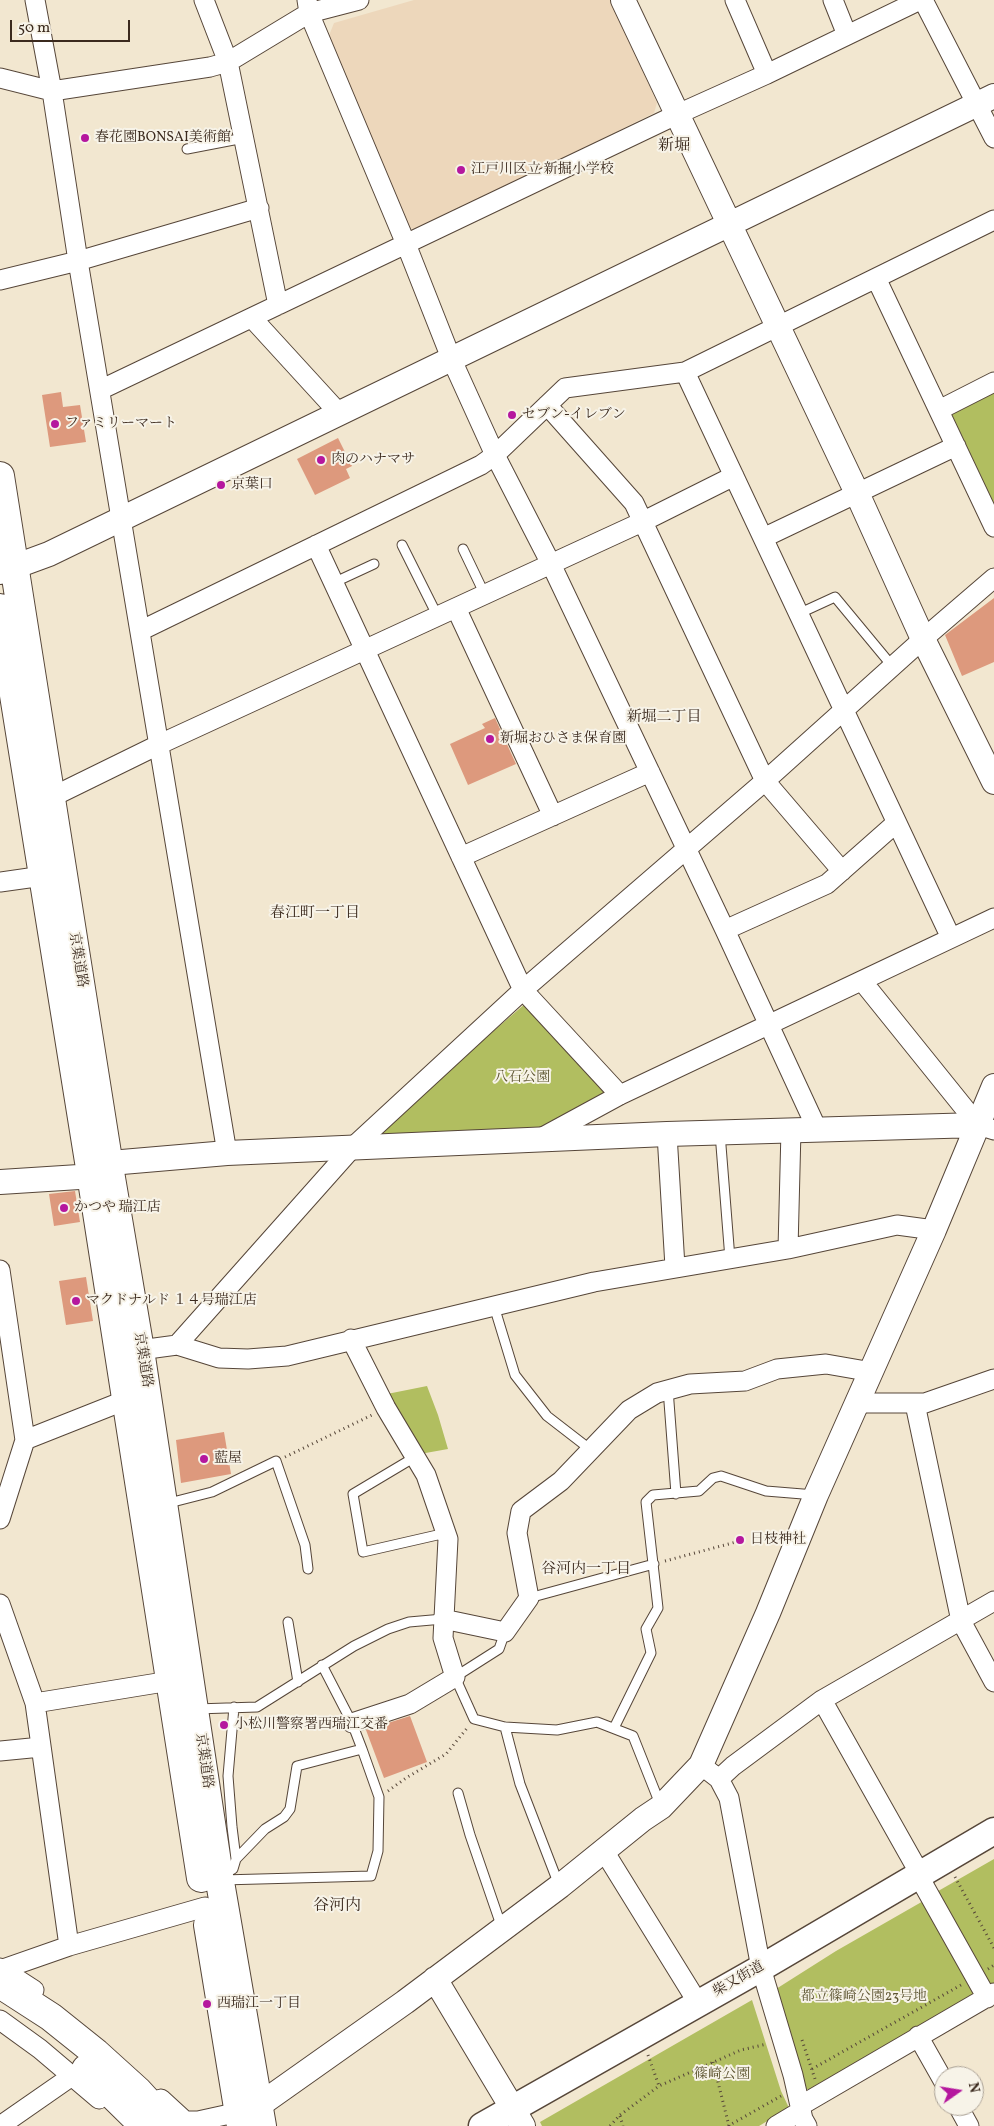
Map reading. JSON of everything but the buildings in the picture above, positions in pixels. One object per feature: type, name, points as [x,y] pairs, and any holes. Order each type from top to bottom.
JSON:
[{"type":"highway","name":"京葉道路","points":[[0,476],[7,569],[52,797],[100,1170],[126,1400],[205,1907],[250,2117]]},
{"type":"highway","name":"京葉道路","points":[[0,608],[43,876],[100,1170],[140,1350],[162,1504],[225,1872],[250,2117]]},
{"type":"highway","points":[[1,1973],[138,2091],[170,2126]]},
{"type":"highway","points":[[0,2006],[40,2033],[85,2068],[144,2126]]},
{"type":"main road","name":"柴又街道","points":[[482,2126],[518,2117],[698,2003],[994,1831]]},
{"type":"street","points":[[35,0],[52,91],[78,261],[227,1153]]},
{"type":"street","points":[[204,0],[228,62],[278,305]]},
{"type":"street","points":[[0,78],[52,91],[210,67],[228,62],[308,6],[359,0]]},
{"type":"street","points":[[623,0],[857,493],[923,639],[994,782]]},
{"type":"street","points":[[735,0],[767,74]]},
{"type":"street","points":[[833,0],[847,35]]},
{"type":"street","points":[[100,390],[921,0],[986,100],[994,138]]},
{"type":"street","points":[[308,6],[451,358],[495,455],[551,564],[687,849],[817,1129]]},
{"type":"street","points":[[7,569],[48,554],[986,100]]},
{"type":"street","points":[[0,280],[78,261],[259,208]]},
{"type":"street","points":[[140,631],[481,465],[495,455],[565,388],[685,372],[994,220]]},
{"type":"street","points":[[876,278],[994,527]]},
{"type":"street","points":[[252,318],[338,412]]},
{"type":"street","points":[[685,372],[896,823],[952,938]]},
{"type":"street","points":[[939,410],[994,382]]},
{"type":"street","points":[[547,405],[634,503],[765,781],[842,871]]},
{"type":"street","points":[[763,538],[956,446]]},
{"type":"street","points":[[52,797],[158,745],[642,522],[734,476]]},
{"type":"street","points":[[316,546],[523,990],[620,1094]]},
{"type":"street","points":[[177,1345],[354,1146],[523,990],[765,781],[994,578]]},
{"type":"street","points":[[456,608],[553,816]]},
{"type":"street","points":[[461,857],[650,772]]},
{"type":"street","points":[[725,930],[827,884],[896,823]]},
{"type":"street","points":[[0,882],[43,876]]},
{"type":"street","points":[[538,1139],[620,1094],[994,918]]},
{"type":"street","points":[[862,981],[986,1127]]},
{"type":"street","points":[[710,1772],[768,1613],[816,1495],[934,1230],[986,1127],[994,1086]]},
{"type":"street","points":[[0,1182],[79,1177],[122,1162],[227,1153],[354,1146],[720,1132],[986,1127]]},
{"type":"street","points":[[788,1249],[791,1130]]},
{"type":"street","points":[[667,1134],[675,1267]]},
{"type":"street","points":[[140,1350],[177,1345],[218,1358],[248,1359],[287,1356],[414,1327],[594,1282],[675,1267],[730,1260],[897,1225],[934,1230]]},
{"type":"street","points":[[0,1270],[3,1319],[24,1440],[0,1519]]},
{"type":"street","points":[[351,1340],[386,1408],[426,1475],[448,1539],[443,1619],[444,1638],[456,1677],[410,1704],[352,1722]]},
{"type":"street","points":[[443,1619],[505,1632],[529,1598],[517,1533],[521,1511],[561,1481],[629,1410],[657,1393],[690,1384],[745,1381],[777,1370],[826,1364],[872,1372]]},
{"type":"street","points":[[858,1403],[925,1403],[994,1379]]},
{"type":"street","points":[[24,1440],[126,1400]]},
{"type":"street","points":[[915,1404],[961,1621],[992,1673]]},
{"type":"street","points":[[1,1973],[54,2004],[101,2041],[185,2121],[250,2117],[710,1772],[733,1766],[822,1700],[994,1601]]},
{"type":"street","points":[[0,1604],[4,1631],[35,1703],[69,1946]]},
{"type":"street","points":[[35,1703],[170,1680]]},
{"type":"street","points":[[776,2126],[803,2114],[820,2094],[990,1996],[975,1977],[822,1700]]},
{"type":"street","points":[[0,1751],[41,1747]]},
{"type":"street","points":[[710,1772],[729,1798],[760,1968],[787,2083],[803,2114]]},
{"type":"street","points":[[604,1851],[698,2003]]},
{"type":"street","points":[[1,1973],[69,1946],[205,1907]]},
{"type":"street","points":[[435,1979],[518,2117]]},
{"type":"street","points":[[0,2020],[72,2076],[127,2126]]},
{"type":"street","points":[[918,2036],[935,2066]]},
{"type":"street","points":[[0,2126],[72,2076]]},
{"type":"lane","points":[[187,149],[244,138]]},
{"type":"lane","points":[[402,545],[438,617]]},
{"type":"lane","points":[[463,549],[485,595]]},
{"type":"lane","points":[[333,584],[374,564]]},
{"type":"lane","points":[[798,614],[835,598],[893,667]]},
{"type":"lane","points":[[720,1132],[730,1260]]},
{"type":"lane","points":[[494,1306],[515,1375],[547,1416],[591,1450]]},
{"type":"lane","points":[[668,1389],[676,1494]]},
{"type":"lane","points":[[416,1457],[353,1494],[363,1552],[446,1533]]},
{"type":"lane","points":[[162,1504],[212,1492],[276,1461],[305,1545],[308,1569]]},
{"type":"lane","points":[[614,1728],[651,1653],[646,1629],[658,1608],[646,1502],[653,1495],[698,1492],[713,1478],[721,1476],[766,1491],[816,1495]]},
{"type":"lane","points":[[529,1598],[654,1564]]},
{"type":"lane","points":[[196,1709],[257,1707],[322,1665],[388,1629],[409,1622],[443,1619]]},
{"type":"lane","points":[[288,1622],[298,1682]]},
{"type":"lane","points":[[505,1632],[499,1649],[456,1677],[474,1719],[505,1727],[557,1730],[597,1722],[633,1736],[661,1807]]},
{"type":"lane","points":[[225,1872],[238,1878],[371,1876],[378,1851],[380,1797],[352,1722],[322,1665]]},
{"type":"lane","points":[[225,1872],[232,1827],[228,1776],[234,1708]]},
{"type":"lane","points":[[505,1727],[520,1784],[560,1886]]},
{"type":"lane","points":[[225,1872],[265,1829],[284,1817],[290,1809],[298,1766],[362,1749]]},
{"type":"lane","points":[[458,1793],[502,1928]]},
{"type":"path","points":[[276,1461],[386,1408]]},
{"type":"path","points":[[654,1564],[736,1542]]},
{"type":"path","points":[[380,1797],[406,1778],[446,1754],[474,1719]]},
{"type":"path","points":[[963,1872],[955,1877],[994,1948]]},
{"type":"path","points":[[713,2062],[729,2126],[783,2095],[787,2083],[975,1977]]},
{"type":"path","points":[[800,2033],[820,2094]]},
{"type":"path","points":[[766,2035],[770,2052]]},
{"type":"path","points":[[610,2126],[620,2115],[659,2086],[740,2050],[768,2044]]},
{"type":"path","points":[[648,2055],[659,2086]]},
{"type":"path","points":[[620,2115],[624,2126]]},
{"type":"shaded area","name":"江戸川区立 新掘小学校","points":[[414,0],[611,0],[657,103],[654,113],[420,230],[409,228],[328,38],[334,23]]},
{"type":"green space","points":[[994,390],[994,504],[951,413]]},
{"type":"green space","name":"八石公園","points":[[526,1003],[607,1091],[538,1132],[382,1138],[379,1130]]},
{"type":"green space","points":[[427,1386],[448,1449],[420,1454],[387,1394]]},
{"type":"green space","points":[[994,1859],[994,1988],[990,1990],[933,1894]]},
{"type":"green space","name":"都立篠崎公園23号地","points":[[925,1900],[974,1994],[815,2090],[806,2089],[776,1989],[836,1951]]},
{"type":"green space","name":"篠崎公園","points":[[752,2000],[781,2091],[789,2108],[759,2126],[542,2126],[540,2122]]},
{"type":"place","name":"春花園BONSAI美術館","points":[[85,138]]},
{"type":"place","name":"江戸川区立 新掘小学校","points":[[461,170]]},
{"type":"place","name":"セブン-イレブン","points":[[512,415]]},
{"type":"place","name":"ファミリーマート","points":[[55,424]]},
{"type":"place","name":"肉のハナマサ","points":[[321,460]]},
{"type":"place","name":"京葉口","points":[[221,485]]},
{"type":"place","name":"新堀おひさま保育園","points":[[490,739]]},
{"type":"place","name":"かつや 瑞江店","points":[[64,1208]]},
{"type":"place","name":"マクドナルド １４号瑞江店","points":[[76,1301]]},
{"type":"place","name":"藍屋","points":[[204,1459]]},
{"type":"place","name":"日枝神社","points":[[740,1540]]},
{"type":"place","name":"小松川警察署西瑞江交番","points":[[224,1725]]},
{"type":"place","name":"西瑞江一丁目","points":[[207,2004]]},
{"type":"district","name":"新堀","points":[[674,147]]},
{"type":"district","name":"新堀二丁目","points":[[664,718]]},
{"type":"district","name":"春江町一丁目","points":[[315,914]]},
{"type":"district","name":"谷河内一丁目","points":[[586,1570]]},
{"type":"district","name":"谷河内","points":[[337,1907]]}]
